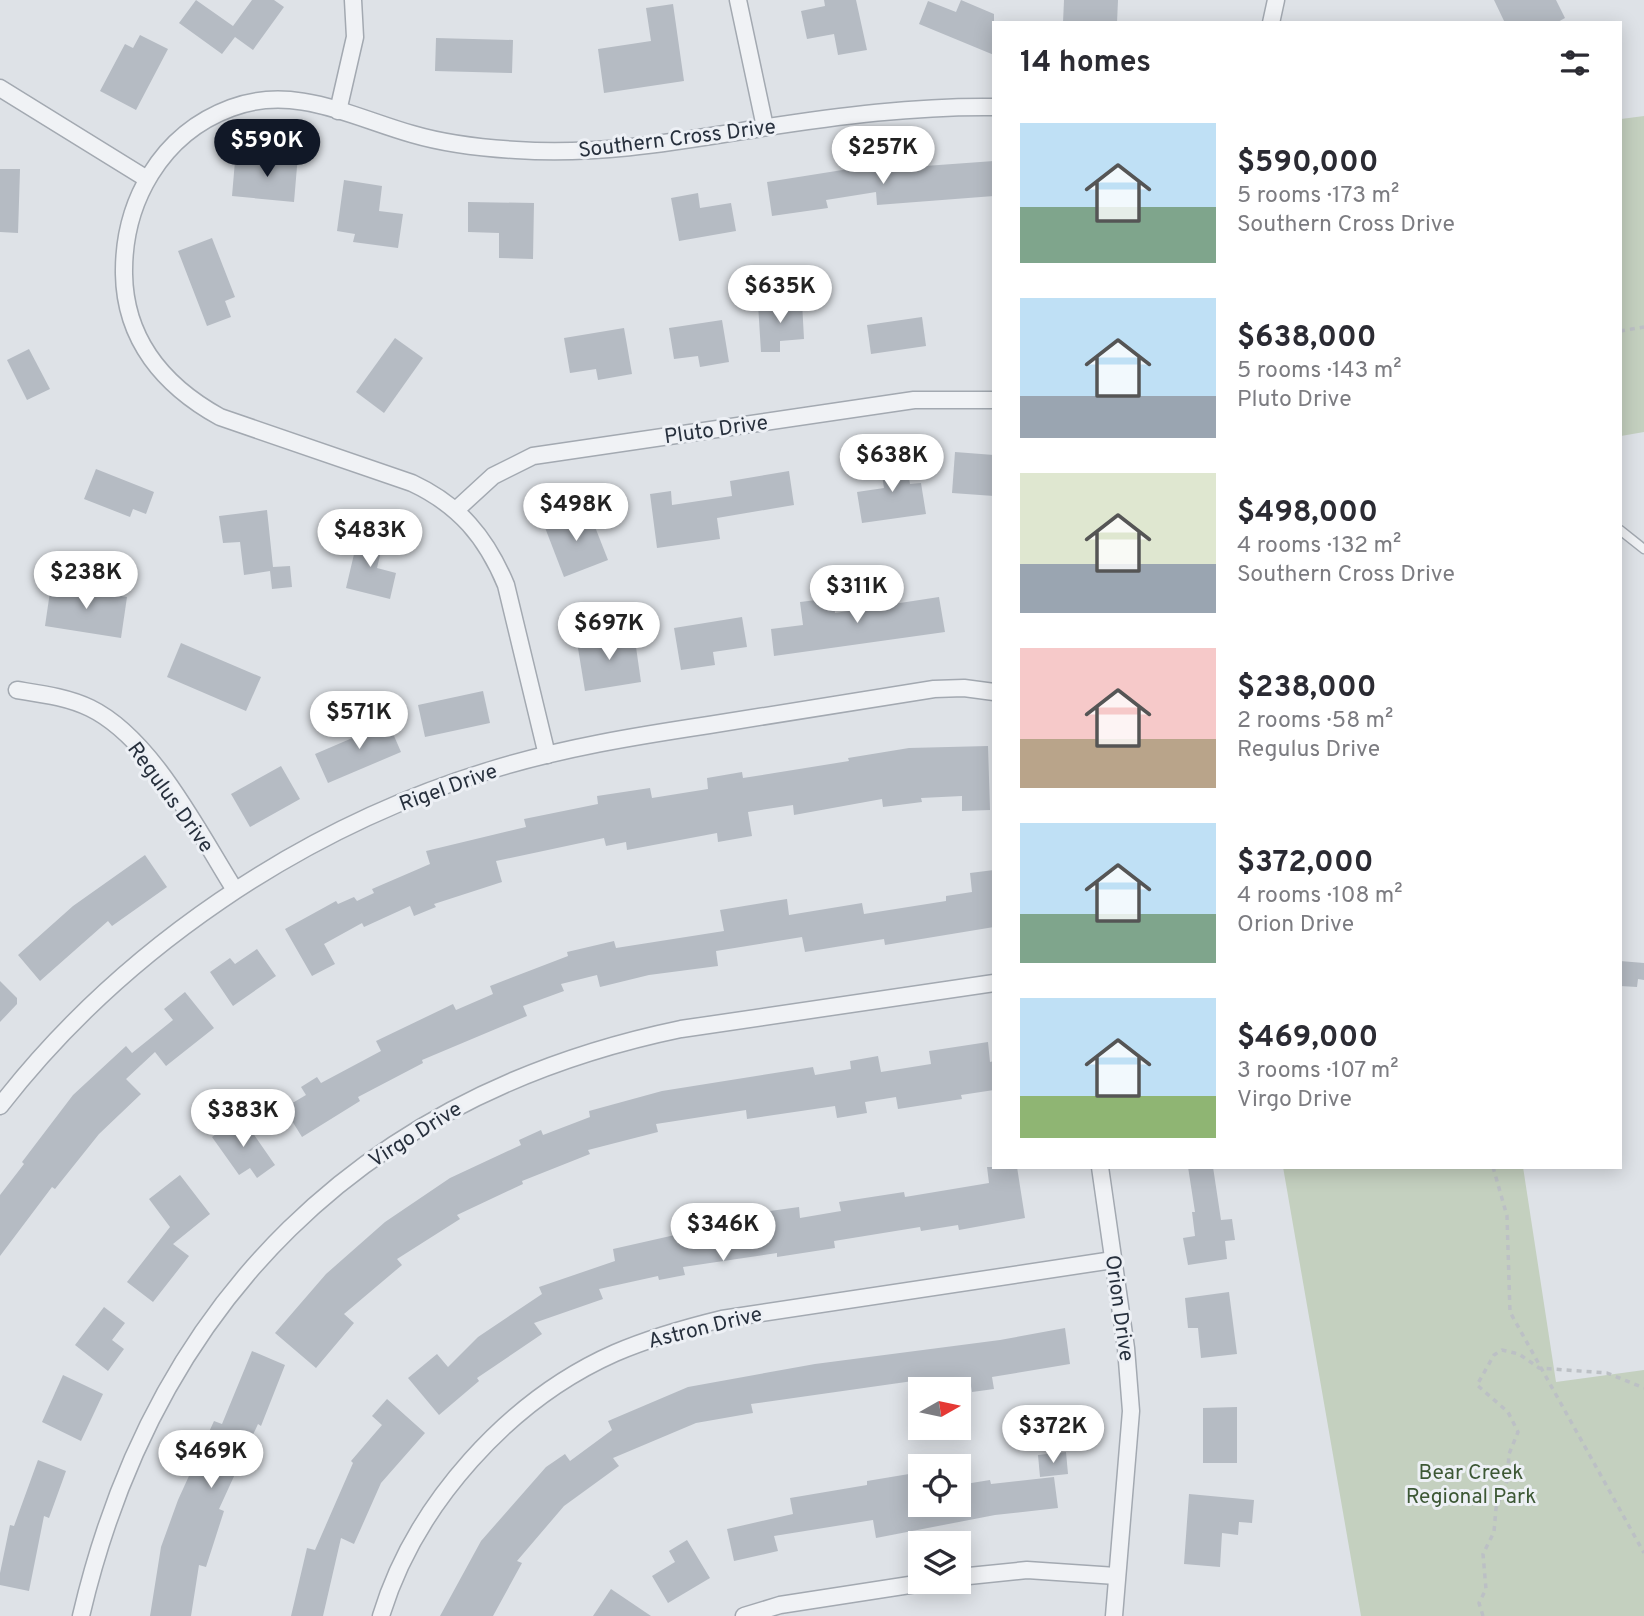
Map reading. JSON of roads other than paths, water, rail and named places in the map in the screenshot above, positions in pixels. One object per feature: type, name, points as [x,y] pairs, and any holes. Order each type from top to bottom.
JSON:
[{"type":"street","points":[[338,111],[355,37],[353,0]]},
{"type":"street","points":[[738,0],[765,127]]},
{"type":"street","points":[[1272,21],[1276,0]]},
{"type":"street","points":[[0,88],[147,178]]},
{"type":"street","name":"Southern Cross Drive","points":[[547,755],[506,584],[484,540],[456,510],[436,494],[412,483],[220,417],[193,402],[169,383],[152,362],[130,314],[124,287],[127,231],[147,178],[164,153],[205,120],[230,108],[278,98],[306,101],[414,135],[459,144],[528,151],[611,150],[905,109],[992,107]]},
{"type":"street","name":"Pluto Drive","points":[[456,510],[493,476],[533,456],[914,400],[992,400]]},
{"type":"street","name":"Rigel Drive","points":[[0,1106],[51,1045],[153,952],[236,890],[331,836],[388,808],[491,770],[623,738],[934,689],[964,688],[992,692]]},
{"type":"street","name":"Regulus Drive","points":[[17,690],[63,698],[91,708],[133,740],[178,801],[236,890]]},
{"type":"street","name":"Virgo Drive","points":[[81,1616],[106,1523],[128,1466],[181,1363],[230,1293],[271,1245],[309,1210],[394,1144],[497,1086],[585,1052],[631,1039],[681,1029],[992,983]]},
{"type":"street","name":"Orion Drive","points":[[1100,1169],[1126,1348],[1131,1411],[1114,1616]]},
{"type":"street","name":"Astron Drive","points":[[381,1616],[418,1534],[465,1469],[527,1408],[579,1372],[613,1354],[679,1329],[722,1319],[1113,1260]]},
{"type":"street","points":[[971,1576],[1027,1570],[1116,1576]]},
{"type":"street","points":[[744,1616],[780,1605],[908,1585]]},
{"type":"lane","points":[[1622,532],[1644,549]]},
{"type":"park label","name":"Bear Creek Regional Park","points":[[1471,1484]]}]
